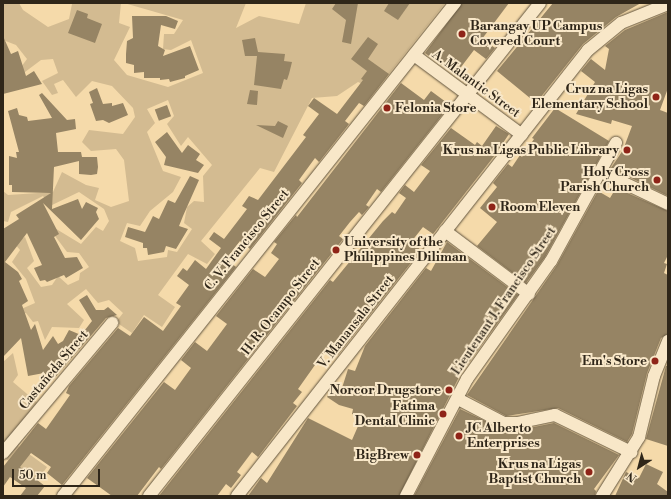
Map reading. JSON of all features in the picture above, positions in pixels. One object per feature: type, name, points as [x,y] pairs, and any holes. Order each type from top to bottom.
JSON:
[{"type":"street","name":"C. V. Francisco Street","points":[[63,496],[208,311],[455,3]]},
{"type":"street","name":"H. R. Ocampo Street","points":[[149,496],[540,3]]},
{"type":"street","name":"V. Manansala Street","points":[[237,496],[588,50],[603,35],[638,15],[668,4]]},
{"type":"street","name":"A. Malantic Street","points":[[414,55],[522,135]]},
{"type":"street","name":"Lieutenant J. Francisco Street","points":[[406,496],[480,359],[529,294],[551,261],[616,143]]},
{"type":"street","points":[[601,172],[668,204]]},
{"type":"street","points":[[445,231],[529,294]]},
{"type":"street","name":"Castañeda Street","points":[[3,454],[112,323]]},
{"type":"street","points":[[602,496],[631,452],[645,420],[654,376],[668,341]]},
{"type":"street","points":[[458,399],[504,423],[517,423],[555,415],[631,452]]},
{"type":"shaded area","points":[[3,3],[19,3],[23,10],[48,27],[69,19],[72,4],[121,3],[119,23],[130,27],[114,60],[127,75],[168,87],[203,73],[191,40],[171,50],[163,49],[164,34],[174,34],[183,20],[124,3],[246,3],[236,28],[259,16],[299,24],[306,3],[445,3],[376,90],[358,82],[337,96],[312,98],[274,172],[260,168],[201,241],[215,254],[207,264],[188,254],[158,295],[175,307],[162,327],[144,315],[132,333],[116,322],[123,313],[109,300],[98,303],[86,289],[67,304],[84,320],[79,328],[52,327],[45,340],[38,321],[33,322],[26,313],[19,314],[19,310],[35,303],[26,279],[12,262],[20,250],[14,243],[25,237],[34,261],[27,268],[41,287],[52,285],[58,276],[68,285],[79,280],[80,273],[89,267],[79,253],[67,252],[55,236],[53,227],[81,244],[96,227],[103,231],[109,221],[104,209],[79,192],[50,206],[43,196],[11,212],[8,222],[3,221],[3,191],[8,195],[53,192],[62,172],[86,185],[99,188],[95,200],[111,207],[129,201],[124,160],[116,149],[91,151],[82,142],[89,130],[123,134],[135,117],[133,108],[112,86],[92,81],[76,97],[63,80],[54,84],[58,93],[52,95],[42,81],[58,73],[53,59],[41,60],[21,75],[18,71],[27,59],[16,45],[3,40]],"holes":[[[168,100],[174,116],[167,124],[181,146],[188,137],[212,165],[203,176],[204,202],[194,201],[187,207],[184,223],[192,229],[177,252],[168,250],[167,257],[138,261],[135,248],[120,241],[127,223],[140,226],[150,211],[173,192],[181,177],[163,171],[147,132],[155,123],[147,109]]]},
{"type":"shaded area","points":[[13,353],[18,375],[13,382],[46,410],[18,446],[47,467],[37,481],[3,457],[3,362]]},
{"type":"building","points":[[336,3],[358,3],[351,44],[342,42],[346,20],[332,9]]},
{"type":"building","points":[[389,3],[410,3],[398,20],[384,11]]},
{"type":"building","name":"Barangay UP Campus Covered Court","points":[[462,3],[509,3],[482,39],[495,48],[486,59],[474,50],[455,75],[425,53]]},
{"type":"building","points":[[553,3],[641,3],[616,17],[583,44],[536,103],[497,71]]},
{"type":"building","points":[[77,10],[88,14],[87,18],[102,24],[95,43],[68,33]]},
{"type":"building","points":[[668,12],[668,88],[660,110],[668,113],[668,196],[611,168],[623,150],[632,126],[612,120],[611,124],[576,114],[595,82],[581,71],[591,59],[605,70],[609,49],[605,46],[625,30]]},
{"type":"building","points":[[132,16],[166,16],[178,21],[175,29],[161,25],[158,46],[165,50],[163,56],[190,46],[199,70],[185,76],[185,78],[170,82],[169,79],[160,80],[160,78],[144,78],[144,72],[134,73],[134,65],[126,63],[127,41],[133,38]]},
{"type":"building","points":[[3,36],[11,54],[18,51],[26,76],[34,71],[42,84],[3,94]]},
{"type":"building","points":[[368,37],[378,44],[368,59],[389,74],[364,106],[359,103],[345,121],[349,124],[319,162],[315,158],[299,180],[302,183],[250,249],[240,241],[226,259],[236,267],[62,485],[47,473],[51,467],[31,453],[20,467],[45,486],[37,496],[20,496],[26,488],[10,477],[3,487],[3,467],[38,423],[46,429],[70,395],[66,393],[69,386],[118,328],[130,336],[144,317],[163,331],[181,306],[176,303],[189,285],[177,276],[183,268],[187,271],[195,260],[206,269],[221,248],[209,239],[214,232],[224,239],[247,209],[242,206],[249,196],[258,200],[306,137],[303,135],[319,114],[308,106],[314,98],[337,114],[363,80],[361,79],[367,71],[351,59]]},
{"type":"building","points":[[255,38],[258,52],[285,54],[284,61],[292,62],[287,80],[284,79],[281,89],[254,85],[257,56],[245,56],[242,40]]},
{"type":"building","points":[[401,83],[424,100],[431,91],[450,105],[381,192],[377,189],[366,205],[369,207],[362,215],[359,212],[350,222],[339,236],[343,239],[161,469],[159,467],[137,496],[112,496],[87,478],[164,382],[175,390],[191,368],[181,360],[195,342],[207,351],[227,324],[216,316],[253,269],[265,277],[279,259],[271,253],[277,244],[274,242],[296,215],[297,217]]},
{"type":"building","points":[[97,88],[103,104],[112,103],[112,106],[123,103],[128,115],[109,123],[103,120],[96,121],[90,104],[93,103],[89,92]]},
{"type":"building","points":[[250,90],[258,91],[257,105],[247,104]]},
{"type":"building","points":[[42,93],[67,120],[75,119],[76,129],[56,133],[58,152],[81,152],[82,157],[97,157],[98,167],[97,174],[91,175],[79,174],[79,161],[54,167],[52,209],[78,199],[82,209],[86,202],[98,208],[96,212],[99,219],[81,240],[43,203],[59,234],[54,237],[65,258],[77,257],[83,268],[66,278],[64,275],[47,282],[45,280],[40,281],[34,268],[42,265],[27,233],[5,262],[18,272],[22,279],[19,281],[28,301],[22,305],[31,330],[35,324],[43,350],[53,336],[58,344],[63,341],[69,330],[81,335],[92,321],[79,300],[87,295],[96,310],[104,310],[108,307],[117,315],[106,318],[53,380],[44,373],[28,376],[21,338],[3,357],[3,229],[19,219],[16,215],[51,193],[12,192],[12,185],[9,185],[9,156],[17,158],[16,152],[19,152],[8,111],[17,108],[19,115],[27,117],[28,121],[52,118],[39,95]]},
{"type":"building","points":[[167,105],[171,116],[159,121],[155,109]]},
{"type":"building","points":[[555,108],[609,141],[545,257],[526,283],[477,246],[497,222],[480,208],[497,187],[493,183],[508,164],[512,167],[520,155],[522,157],[534,139],[532,138]]},
{"type":"building","points":[[278,121],[288,126],[283,138],[256,125],[275,126]]},
{"type":"building","points":[[496,126],[509,134],[495,155],[433,234],[423,227],[411,242],[421,250],[338,355],[327,348],[298,389],[302,392],[293,403],[297,406],[258,457],[252,452],[237,472],[241,475],[231,488],[226,484],[217,496],[159,496],[330,280],[333,282],[383,221],[392,212],[395,214],[406,198],[399,193],[405,185],[414,192],[430,171],[421,165],[451,128],[475,145],[477,142],[482,146]]},
{"type":"building","points":[[167,132],[182,153],[188,145],[200,154],[196,160],[204,165],[198,173],[164,165],[166,157],[155,142]]},
{"type":"building","points":[[190,176],[199,180],[179,226],[188,229],[176,249],[166,246],[164,252],[148,255],[147,248],[143,248],[143,243],[125,237],[128,227],[145,232],[153,216],[159,219],[168,200],[175,203]]},
{"type":"building","points":[[616,188],[668,211],[668,255],[664,263],[667,264],[664,273],[668,275],[668,334],[661,338],[647,373],[632,434],[627,442],[558,408],[506,416],[467,395],[557,265],[598,191],[610,198]]},
{"type":"building","points":[[447,242],[518,295],[460,375],[399,496],[248,496],[261,478],[267,483],[308,418],[352,440],[362,417],[352,414],[353,409],[339,405],[327,397],[335,384],[342,388],[348,369],[355,371],[365,346],[426,268],[431,271]]},
{"type":"building","points":[[666,366],[668,366],[668,446],[646,439]]},
{"type":"building","points":[[460,409],[504,430],[519,430],[554,423],[619,455],[594,489],[596,491],[595,496],[414,496]]},
{"type":"building","points":[[646,464],[663,472],[657,484],[668,492],[668,496],[615,496],[626,472],[639,478]]},
{"type":"place","name":"Barangay UP Campus Covered Court","points":[[462,34]]},
{"type":"place","name":"Cruz na Ligas Elementary School","points":[[656,97]]},
{"type":"place","name":"Felonia Store","points":[[387,108]]},
{"type":"place","name":"Krus na Ligas Public Library","points":[[627,150]]},
{"type":"place","name":"Holy Cross Parish Church","points":[[657,180]]},
{"type":"place","name":"Room Eleven","points":[[492,207]]},
{"type":"place","name":"University of the Philippines Diliman","points":[[336,250]]},
{"type":"place","name":"Em's Store","points":[[655,361]]},
{"type":"place","name":"Norcor Drugstore","points":[[449,390]]},
{"type":"place","name":"Fatima Dental Clinic","points":[[443,414]]},
{"type":"place","name":"JC Alberto Enterprises","points":[[459,436]]},
{"type":"place","name":"BigBrew","points":[[417,455]]},
{"type":"place","name":"Krus na Ligas Baptist Church","points":[[589,472]]}]
